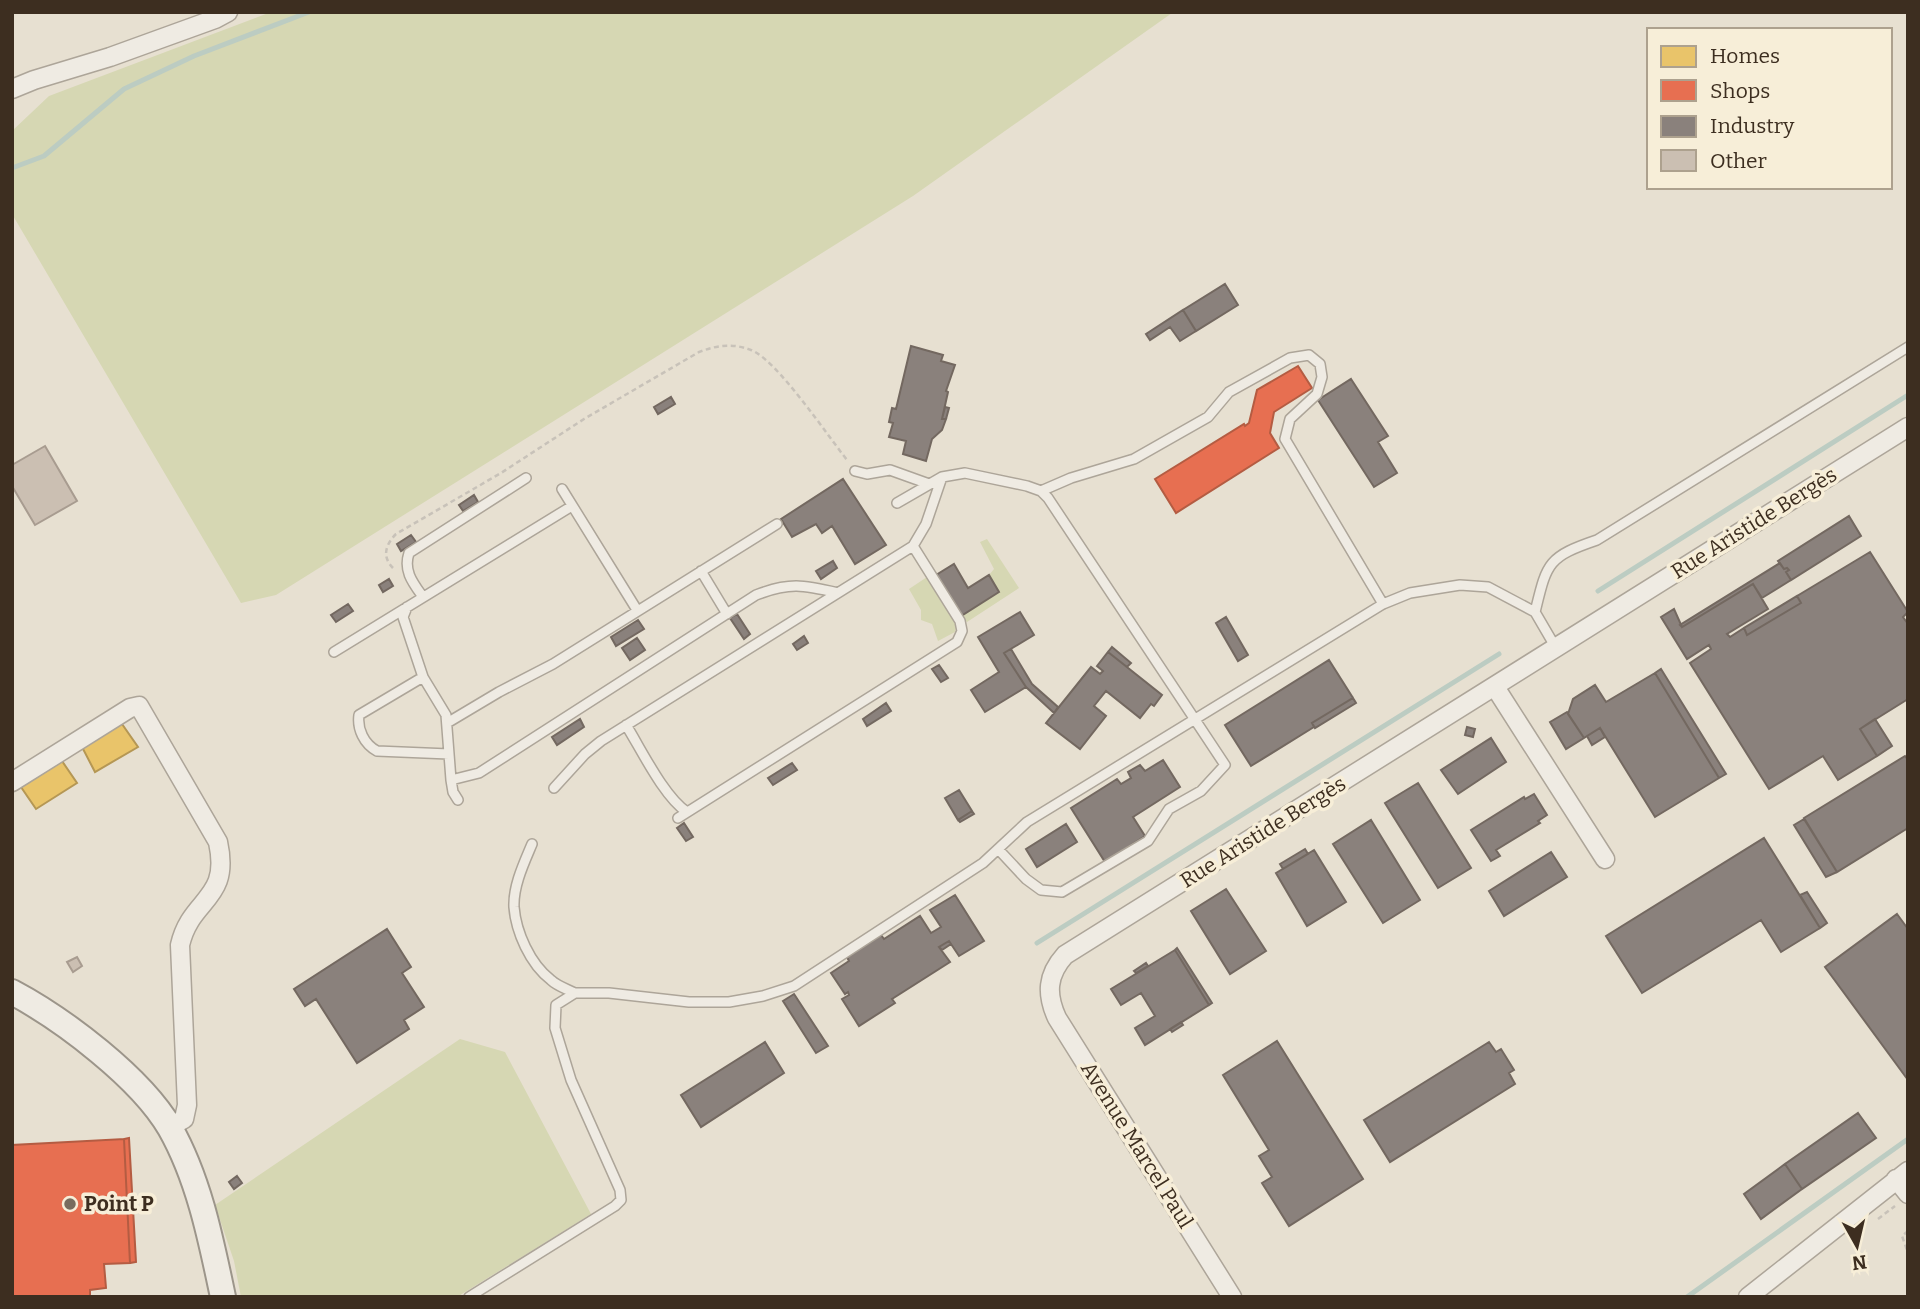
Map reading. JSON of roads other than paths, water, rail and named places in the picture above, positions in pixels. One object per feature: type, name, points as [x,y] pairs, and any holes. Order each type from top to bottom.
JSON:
[{"type":"main road","points":[[12,992],[34,1004],[92,1046],[154,1104],[170,1127],[187,1162],[212,1245],[223,1297]]},
{"type":"street","points":[[12,89],[110,57],[228,12]]},
{"type":"street","name":"Rue Aristide Bergès","points":[[1048,991],[1055,966],[1065,955],[1908,427]]},
{"type":"street","points":[[1494,687],[1605,859]]},
{"type":"street","points":[[12,782],[130,708],[139,706],[218,842],[222,859],[221,876],[214,891],[184,928],[180,945],[187,1105],[184,1119],[170,1127]]},
{"type":"street","name":"Avenue Marcel Paul","points":[[1048,991],[1057,1018],[1232,1297]]},
{"type":"street","points":[[1748,1297],[1902,1175],[1908,1194]]},
{"type":"lane","points":[[1535,612],[1544,577],[1552,561],[1567,550],[1597,540],[1908,347]]},
{"type":"lane","points":[[1041,491],[1071,478],[1117,466],[1151,450],[1208,417],[1229,392],[1290,358],[1309,355],[1320,364],[1322,377],[1317,394],[1290,419],[1286,439],[1383,604]]},
{"type":"lane","points":[[855,471],[867,474],[890,470],[929,484]]},
{"type":"lane","points":[[897,503],[942,477],[965,473],[1041,491],[1224,765],[1202,792],[1169,809],[1148,841],[1062,892],[1041,890],[1026,879],[998,849]]},
{"type":"lane","points":[[554,788],[585,754],[626,725],[913,546],[926,524],[942,477]]},
{"type":"lane","points":[[423,597],[408,574],[409,554],[526,478]]},
{"type":"lane","points":[[562,489],[637,610]]},
{"type":"lane","points":[[334,652],[572,506]]},
{"type":"lane","points":[[447,723],[553,664],[777,524]]},
{"type":"lane","points":[[626,725],[682,815],[957,642],[962,631],[960,621],[913,546]]},
{"type":"lane","points":[[701,571],[727,614]]},
{"type":"lane","points":[[451,780],[479,773],[755,595],[778,586],[803,585],[838,593]]},
{"type":"lane","points":[[532,844],[519,877],[514,906],[523,943],[550,980],[575,993],[609,993],[689,1002],[729,1002],[763,996],[794,986],[983,863],[1027,822],[1383,604],[1410,593],[1460,585],[1488,587],[1535,612],[1556,648]]},
{"type":"lane","points":[[407,607],[403,617],[423,677],[446,715],[451,780],[453,793],[458,800]]},
{"type":"lane","points":[[423,677],[359,715],[360,731],[370,747],[377,751],[449,754]]},
{"type":"lane","points":[[469,1297],[621,1200],[620,1190],[571,1080],[555,1028],[556,1006],[575,993]]},
{"type":"waterway","points":[[12,168],[44,156],[124,89],[194,56],[309,12]]},
{"type":"waterway","points":[[1598,591],[1908,395]]},
{"type":"waterway","points":[[1037,943],[1499,654]]},
{"type":"waterway","points":[[1687,1297],[1908,1139]]},
{"type":"place","name":"Point P","points":[[70,1204]]}]
